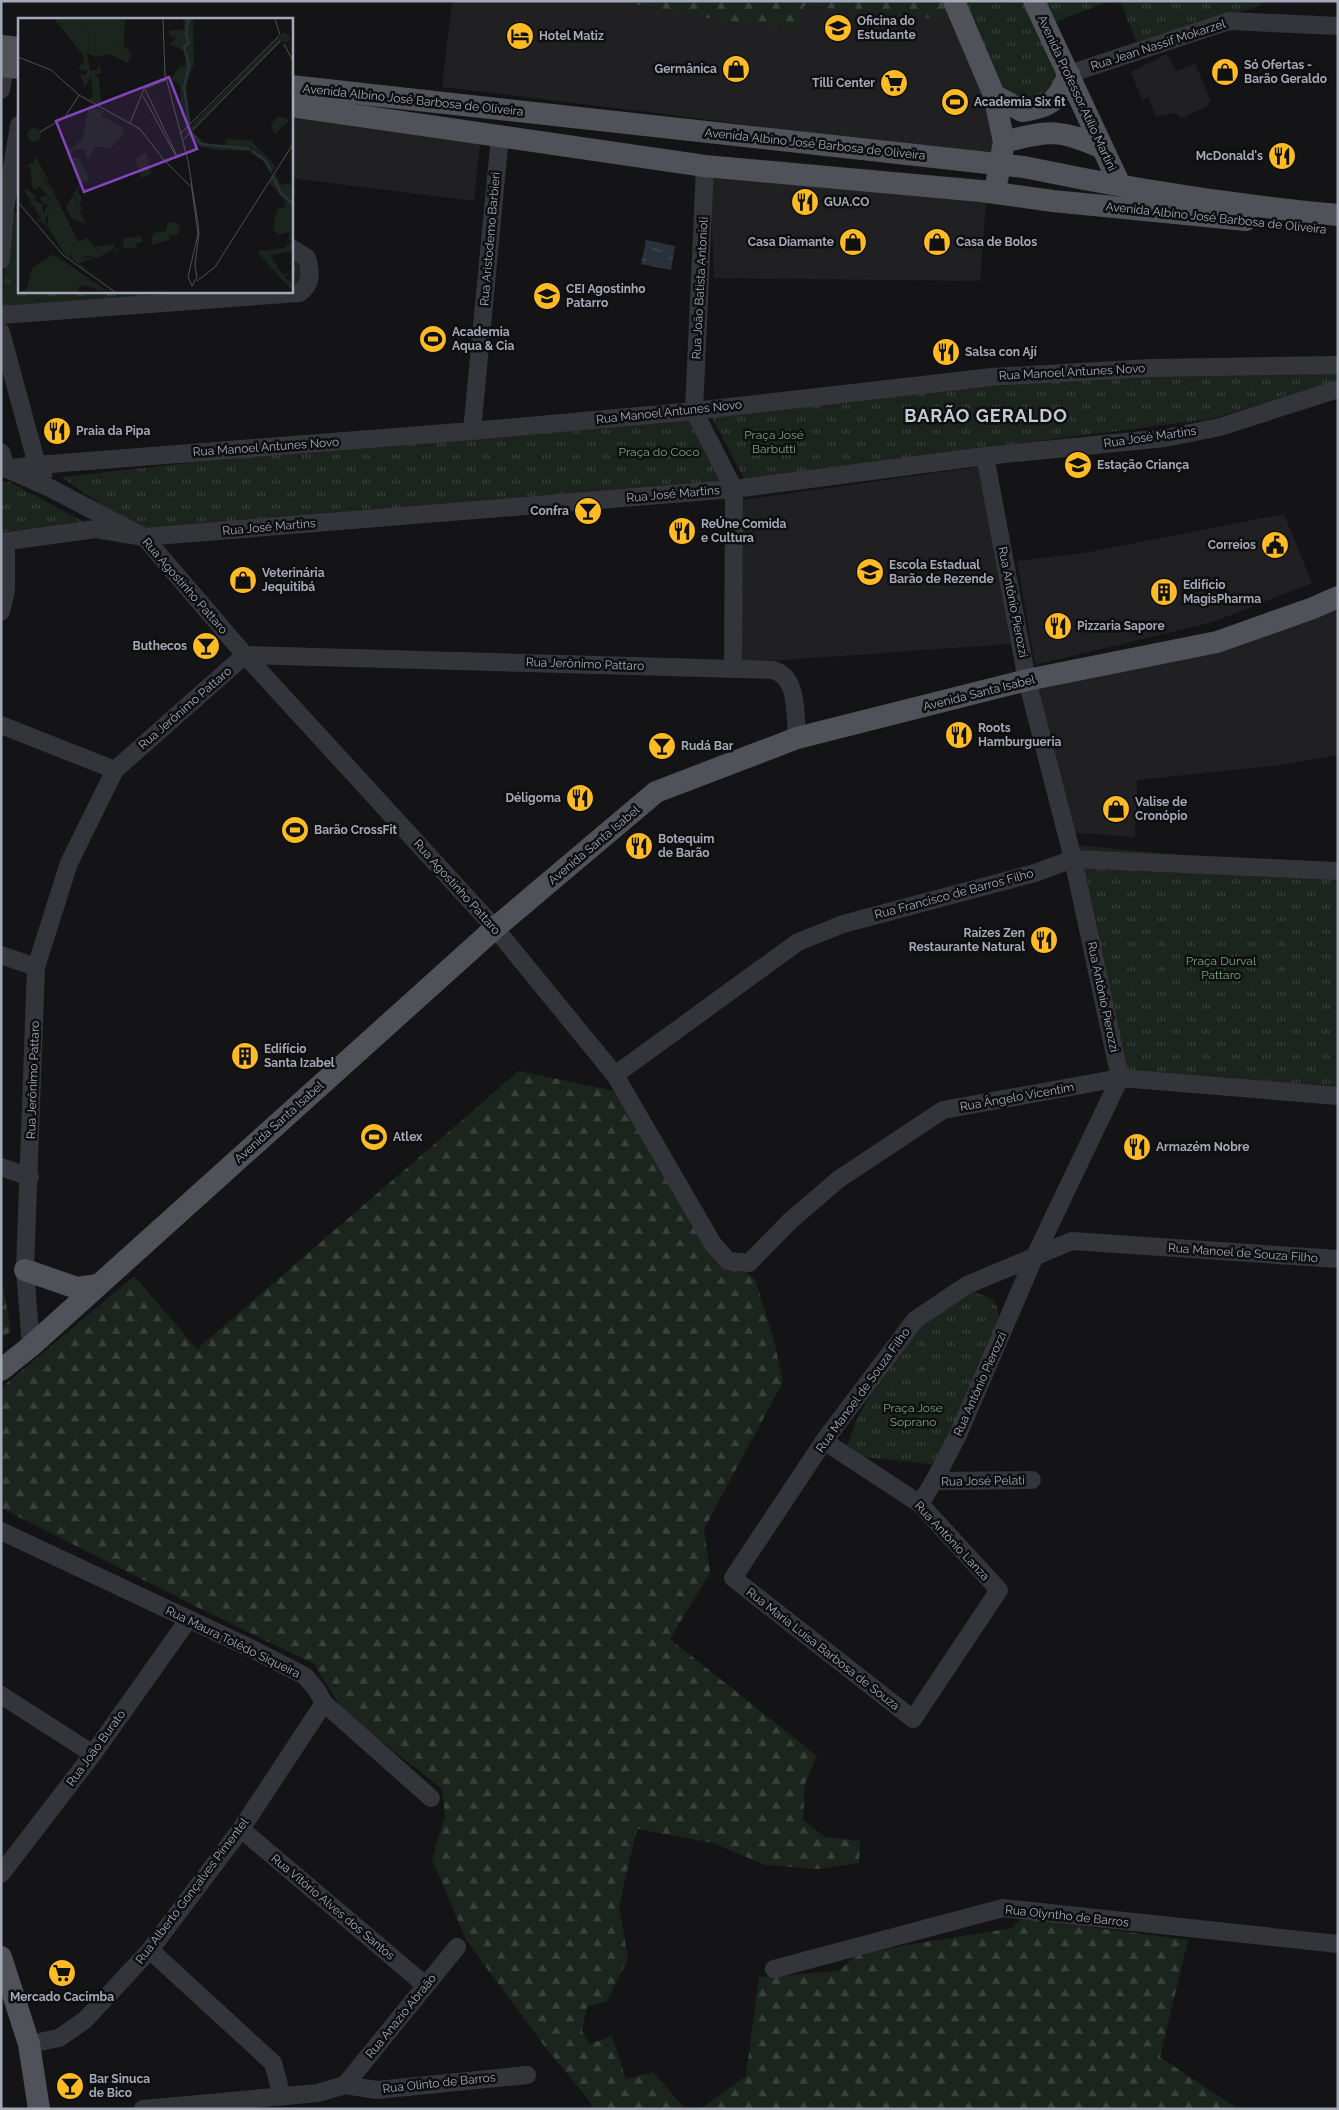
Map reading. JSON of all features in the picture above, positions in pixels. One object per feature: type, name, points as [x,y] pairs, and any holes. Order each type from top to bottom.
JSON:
[{"type":"main road","points":[[954,1],[994,95],[1004,142],[1001,165],[994,192]]},
{"type":"main road","name":"Avenida Professor Atílio Martini","points":[[1034,1],[1120,185]]},
{"type":"main road","points":[[994,95],[1022,111],[1047,106],[1059,95],[1069,74]]},
{"type":"main road","name":"Avenida Albino José Barbosa de Oliveira","points":[[292,86],[1024,167],[1086,180],[1246,206],[1338,215]]},
{"type":"main road","name":"Avenida Albino José Barbosa de Oliveira","points":[[292,106],[706,166],[994,192],[1053,201],[1338,231]]},
{"type":"main road","points":[[1004,142],[1038,133],[1075,136],[1106,157],[1086,180],[1053,201]]},
{"type":"main road","name":"Avenida Santa Isabel","points":[[1,1370],[31,1346],[495,928],[656,792],[797,738],[1027,680],[1217,642],[1313,608],[1338,597]]},
{"type":"main road","points":[[25,1270],[77,1288],[98,1285]]},
{"type":"main road","points":[[1,1957],[29,2044],[39,2109]]},
{"type":"street","name":"Rua Jean Nassif Mokarzel","points":[[1069,74],[1229,21],[1338,26]]},
{"type":"street","points":[[1,90],[9,57]]},
{"type":"street","points":[[1,260],[18,133]]},
{"type":"street","name":"Rua Aristodemo Barbieri","points":[[472,431],[500,136]]},
{"type":"street","name":"Rua João Batista Antonioli","points":[[694,411],[706,166]]},
{"type":"street","points":[[1,315],[298,292],[305,289],[310,277],[307,258],[292,249]]},
{"type":"street","points":[[1,332],[37,465],[50,488]]},
{"type":"street","name":"Rua Manoel Antunes Novo","points":[[3,464],[37,465],[472,431],[694,411],[992,377],[1151,368],[1338,365]]},
{"type":"street","name":"Rua José Martins","points":[[4,542],[96,529],[144,537],[734,489],[985,456],[1165,438],[1220,426],[1338,389]]},
{"type":"street","points":[[694,411],[734,489],[733,668]]},
{"type":"street","name":"Rua Antônio Pierozzi","points":[[920,1504],[934,1482],[958,1435],[1034,1258],[1120,1078],[1072,859],[1027,680],[985,456]]},
{"type":"street","name":"Rua Agostinho Pattaro","points":[[3,464],[144,537],[245,655],[495,928],[615,1075],[713,1244],[728,1261],[749,1262]]},
{"type":"street","points":[[1,612],[6,590],[4,542]]},
{"type":"street","name":"Rua Jerônimo Pattaro","points":[[31,1346],[25,1270],[30,1177],[36,967],[69,863],[115,770],[245,655],[773,670],[782,673],[789,682],[793,693],[797,738]]},
{"type":"street","points":[[1,725],[115,770]]},
{"type":"street","name":"Rua Francisco de Barros Filho","points":[[615,1075],[798,942],[843,924],[1036,873],[1072,859],[1338,871]]},
{"type":"street","points":[[1,955],[36,967]]},
{"type":"street","name":"Rua Ângelo Vicentim","points":[[749,1262],[790,1221],[839,1179],[943,1110],[1120,1078],[1338,1096]]},
{"type":"street","points":[[1,1167],[30,1177]]},
{"type":"street","name":"Rua Manoel de Souza Filho","points":[[732,1578],[824,1441],[915,1320],[967,1285],[1072,1241],[1338,1260]]},
{"type":"street","name":"Rua Antônio Lanza","points":[[824,1441],[920,1504],[999,1590],[913,1719]]},
{"type":"street","name":"Rua José Pelati","points":[[934,1482],[1032,1480]]},
{"type":"street","name":"Rua Maura Tolêdo Siqueira","points":[[1,1531],[250,1648],[304,1676],[316,1689],[324,1703],[431,1798]]},
{"type":"street","name":"Rua Maria Luísa Barbosa de Souza","points":[[732,1578],[913,1719]]},
{"type":"street","name":"Rua João Burato","points":[[1,1874],[93,1754],[188,1620]]},
{"type":"street","points":[[1,1695],[93,1754]]},
{"type":"street","name":"Rua Alberto Gonçalves Pímentel","points":[[29,2044],[59,2038],[85,2020],[150,1950],[241,1829],[324,1703]]},
{"type":"street","name":"Rua Vitório Alves dos Santos","points":[[241,1829],[425,1985]]},
{"type":"street","name":"Rua Olyntho de Barros","points":[[774,1969],[1003,1908],[1338,1944]]},
{"type":"street","name":"Rua Anazio Abraão","points":[[345,2085],[457,1947]]},
{"type":"street","points":[[150,1950],[273,2063],[282,2096]]},
{"type":"street","name":"Rua Olinto de Barros","points":[[143,2109],[318,2093],[345,2085],[378,2090],[528,2075]]},
{"type":"shaded area","points":[[452,1],[618,1],[695,16],[797,31],[804,6],[962,20],[994,95],[994,157],[442,87]]},
{"type":"shaded area","points":[[1167,54],[1176,71],[1195,64],[1211,101],[1208,103],[1209,105],[1182,118],[1174,113],[1156,117],[1148,97],[1142,100],[1131,72]]},
{"type":"shaded area","points":[[292,114],[480,141],[474,201],[292,178]]},
{"type":"shaded area","points":[[710,173],[986,202],[980,281],[714,278]]},
{"type":"shaded area","name":"Escola Estadual Barão de Rezende","points":[[978,467],[1011,644],[741,663],[742,500]]},
{"type":"shaded area","points":[[1284,514],[1312,583],[1213,622],[1035,665],[1017,561],[1084,553]]},
{"type":"shaded area","points":[[1338,605],[1338,755],[1281,765],[1137,780],[1135,837],[1075,833],[1036,685]]},
{"type":"green space","points":[[618,1],[945,1],[954,20],[804,6],[797,31],[695,16]]},
{"type":"green space","points":[[956,1],[1111,1],[1041,27],[1063,75],[1057,91],[1031,105],[996,89]]},
{"type":"green space","points":[[1120,1],[1262,1],[1260,6],[1137,43]]},
{"type":"green space","points":[[8,211],[18,213],[18,292],[292,292],[292,251],[305,258],[307,268],[305,281],[296,292],[2,309]]},
{"type":"green space","name":"Praça José Barbutti","points":[[1338,368],[1338,382],[1211,419],[744,479],[711,416],[915,393],[1154,374]]},
{"type":"green space","name":"Praça do Coco","points":[[694,411],[727,484],[145,533],[62,477],[472,431]]},
{"type":"green space","points":[[10,482],[86,523],[1,532],[1,483]]},
{"type":"green space","name":"Praça Durval Pattaro","points":[[1075,845],[1338,870],[1338,1087],[1126,1070]]},
{"type":"green space","points":[[519,1071],[620,1092],[711,1247],[755,1279],[774,1340],[783,1382],[704,1529],[710,1573],[670,1639],[817,1756],[805,1784],[803,1820],[825,1837],[860,1841],[859,1863],[818,1869],[765,1865],[713,1843],[637,1829],[619,1906],[628,1959],[607,2001],[587,2007],[582,2031],[590,2044],[612,2036],[626,2079],[653,2072],[685,2109],[592,2109],[591,2103],[546,2048],[466,1940],[432,1859],[445,1816],[442,1789],[344,1712],[314,1664],[1,1508],[1,1388],[134,1276],[197,1349]]},
{"type":"green space","points":[[1,1274],[11,1331],[1,1339]]},
{"type":"green space","name":"Praça Jose Soprano","points":[[972,1291],[987,1297],[995,1303],[998,1312],[999,1328],[939,1465],[862,1457],[852,1453],[847,1446],[857,1419],[875,1386],[920,1323]]},
{"type":"green space","points":[[1022,1918],[1188,1940],[1160,2057],[1238,2109],[700,2109],[746,2076],[759,1977],[839,1971],[856,1955],[1012,1928]]},
{"type":"water","points":[[646,240],[675,246],[671,270],[641,264]]},
{"type":"place","name":"Oficina do Estudante","points":[[838,28]]},
{"type":"place","name":"Hotel Matiz","points":[[520,36]]},
{"type":"place","name":"Germânica","points":[[736,69]]},
{"type":"place","name":"Só Ofertas - Barão Geraldo","points":[[1225,72]]},
{"type":"place","name":"Tilli Center","points":[[894,83]]},
{"type":"place","name":"Academia Six fit","points":[[955,102]]},
{"type":"place","name":"McDonald's","points":[[1282,156]]},
{"type":"place","name":"GUA.CO","points":[[805,202]]},
{"type":"place","name":"Casa Diamante","points":[[853,242]]},
{"type":"place","name":"Casa de Bolos","points":[[937,242]]},
{"type":"place","name":"CEI Agostinho Patarro","points":[[547,296]]},
{"type":"place","name":"Academia Aqua & Cia","points":[[433,339]]},
{"type":"place","name":"Salsa con Ají","points":[[946,352]]},
{"type":"place","name":"Praia da Pipa","points":[[57,431]]},
{"type":"place","name":"Estação Criança","points":[[1078,465]]},
{"type":"place","name":"Confra","points":[[588,511]]},
{"type":"place","name":"ReÚne Comida e Cultura","points":[[682,531]]},
{"type":"place","name":"Correios","points":[[1275,545]]},
{"type":"place","name":"Escola Estadual Barão de Rezende","points":[[870,572]]},
{"type":"place","name":"Veterinária Jequitibá","points":[[243,580]]},
{"type":"place","name":"Edifício MagisPharma","points":[[1164,592]]},
{"type":"place","name":"Pizzaria Sapore","points":[[1058,626]]},
{"type":"place","name":"Buthecos","points":[[206,646]]},
{"type":"place","name":"Roots Hamburgueria","points":[[959,735]]},
{"type":"place","name":"Rudá Bar","points":[[662,746]]},
{"type":"place","name":"Déligoma","points":[[580,798]]},
{"type":"place","name":"Valise de Cronópio","points":[[1116,809]]},
{"type":"place","name":"Barão CrossFit","points":[[295,830]]},
{"type":"place","name":"Botequim de Barão","points":[[639,846]]},
{"type":"place","name":"Raízes Zen Restaurante Natural","points":[[1044,940]]},
{"type":"place","name":"Edifício Santa Izabel","points":[[245,1056]]},
{"type":"place","name":"Atlex","points":[[374,1137]]},
{"type":"place","name":"Armazém Nobre","points":[[1137,1147]]},
{"type":"place","name":"Mercado Cacimba","points":[[62,1973]]},
{"type":"place","name":"Bar Sinuca de Bico","points":[[70,2086]]},
{"type":"district","name":"BARÃO GERALDO","points":[[986,415]]}]
